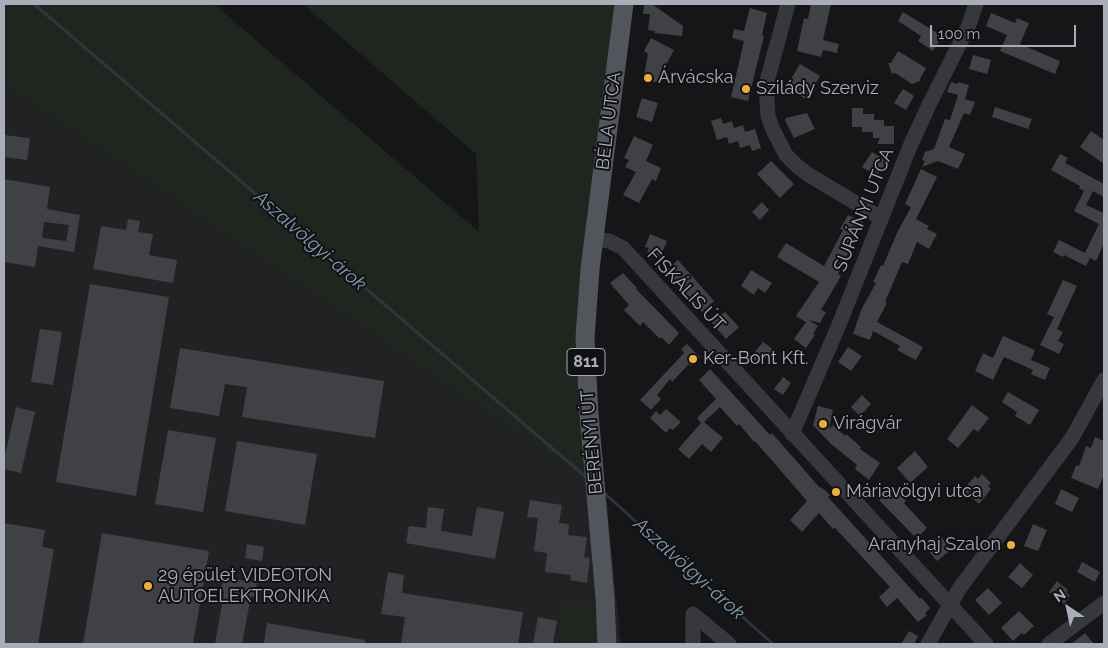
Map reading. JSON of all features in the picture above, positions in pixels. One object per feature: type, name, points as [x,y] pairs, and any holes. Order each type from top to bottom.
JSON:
[{"type":"main road","name":"BÉLA UTCA","points":[[593,239],[624,4]]},
{"type":"main road","name":"BERÉNYI ÚT","points":[[593,239],[586,346],[589,414],[605,598],[607,644]]},
{"type":"street","points":[[788,4],[766,85],[768,116],[773,130],[786,155],[797,166],[881,218]]},
{"type":"street","name":"SURÁNYI UTCA","points":[[792,434],[838,327],[922,120],[964,35],[976,4]]},
{"type":"street","name":"FISKÁLIS ÚT","points":[[593,239],[609,241],[623,248],[986,644]]},
{"type":"street","points":[[929,642],[950,604],[1067,446],[1085,417],[1104,380]]},
{"type":"street","points":[[1049,644],[1104,603]]},
{"type":"street","points":[[693,644],[693,614],[729,644]]},
{"type":"street","points":[[929,642],[950,626],[970,626]]},
{"type":"shaded area","points":[[4,4],[214,4],[479,232],[476,154],[303,4],[616,4],[586,312],[606,493],[4,84]]},
{"type":"shaded area","points":[[4,84],[606,493],[621,644],[4,644]]},
{"type":"shaded area","points":[[594,601],[598,644],[559,644],[562,602]]},
{"type":"building","points":[[644,4],[652,4],[683,26],[682,36],[654,33],[655,31],[648,30],[650,14],[643,14]]},
{"type":"building","points":[[811,4],[831,4],[823,40],[839,44],[837,53],[823,50],[821,57],[797,51],[804,18],[808,19]]},
{"type":"building","points":[[750,8],[767,13],[762,35],[764,36],[748,101],[731,97],[744,41],[732,38],[734,29],[744,31]]},
{"type":"building","points":[[903,12],[942,36],[933,51],[918,41],[921,36],[898,21]]},
{"type":"building","points":[[991,13],[1015,23],[1017,18],[1029,23],[1020,44],[1060,61],[1055,74],[1000,51],[1007,35],[986,26]]},
{"type":"building","points":[[651,38],[674,50],[663,71],[661,83],[643,80],[648,54],[644,51]]},
{"type":"building","points":[[898,51],[926,68],[920,81],[912,84],[895,73],[892,74],[888,63],[891,63]]},
{"type":"building","points":[[973,55],[991,60],[987,74],[969,69]]},
{"type":"building","points":[[800,64],[820,76],[806,99],[786,87]]},
{"type":"building","points":[[951,82],[969,85],[965,99],[975,102],[970,115],[964,113],[949,147],[965,154],[958,169],[938,161],[922,167],[925,161],[922,160],[925,152],[934,149],[945,119],[950,120],[958,95],[947,92]]},
{"type":"building","points":[[903,89],[914,96],[906,110],[894,103]]},
{"type":"building","points":[[642,98],[658,103],[652,122],[636,117]]},
{"type":"building","points":[[995,107],[1032,119],[1028,129],[992,117]]},
{"type":"building","points":[[852,108],[863,108],[863,114],[874,114],[874,120],[884,120],[884,126],[894,126],[894,144],[877,144],[880,138],[873,138],[873,132],[862,132],[862,127],[852,127]]},
{"type":"building","points":[[807,113],[815,129],[794,138],[785,120],[786,118]]},
{"type":"building","points":[[721,118],[723,124],[732,121],[734,128],[743,125],[745,132],[755,129],[761,148],[752,151],[750,145],[740,148],[738,141],[729,144],[727,137],[717,140],[711,121]]},
{"type":"building","points":[[1091,131],[1104,140],[1104,164],[1080,147]]},
{"type":"building","points":[[4,135],[30,138],[27,160],[4,157]]},
{"type":"building","points":[[634,136],[653,145],[646,161],[661,168],[656,181],[652,179],[639,203],[623,195],[636,172],[625,167],[629,160],[624,158]]},
{"type":"building","points":[[872,152],[887,161],[877,176],[862,167]]},
{"type":"building","points":[[1060,154],[1068,158],[1065,163],[1104,184],[1104,197],[1093,191],[1086,205],[1104,213],[1104,243],[1096,261],[1090,258],[1086,266],[1064,255],[1063,257],[1053,252],[1059,240],[1085,253],[1099,224],[1074,211],[1084,191],[1079,188],[1080,186],[1051,170]]},
{"type":"building","points":[[771,161],[794,184],[780,198],[757,174]]},
{"type":"building","points":[[921,169],[937,177],[916,219],[929,226],[927,229],[937,234],[929,249],[917,242],[908,264],[902,262],[885,302],[887,303],[877,322],[923,347],[916,360],[897,350],[900,346],[873,331],[870,340],[853,334],[861,310],[876,283],[873,282],[881,265],[883,266],[897,233],[911,207],[905,204]]},
{"type":"building","points":[[4,179],[50,187],[47,209],[80,215],[74,252],[38,246],[35,267],[4,262]],"holes":[[[44,222],[69,225],[66,241],[42,238]]]},
{"type":"building","points":[[762,202],[769,210],[760,220],[752,212]]},
{"type":"building","points":[[848,215],[863,222],[838,274],[841,276],[821,310],[826,312],[820,323],[809,320],[818,326],[813,334],[815,335],[806,348],[794,339],[806,322],[796,316],[819,282],[777,257],[786,243],[824,266],[843,230],[840,229]]},
{"type":"building","points":[[128,219],[140,221],[138,232],[153,234],[149,255],[177,260],[173,283],[93,269],[101,226],[126,230]]},
{"type":"building","points":[[650,234],[667,241],[660,257],[647,252],[649,248],[645,247]]},
{"type":"building","points":[[678,260],[714,301],[702,312],[665,271]]},
{"type":"building","points":[[751,270],[772,283],[765,293],[758,288],[754,295],[741,286]]},
{"type":"building","points":[[623,273],[679,333],[669,345],[643,322],[640,326],[624,310],[629,305],[610,283]]},
{"type":"building","points":[[1063,280],[1077,286],[1057,329],[1063,332],[1058,341],[1064,344],[1059,354],[1040,345],[1054,317],[1047,314]]},
{"type":"building","points":[[90,284],[169,297],[136,496],[56,482]]},
{"type":"building","points":[[725,312],[739,327],[726,339],[712,323]]},
{"type":"building","points":[[40,329],[62,332],[53,385],[31,382]]},
{"type":"building","points":[[1003,336],[1035,350],[1031,360],[1050,368],[1045,380],[1031,374],[1033,370],[1004,357],[993,380],[975,371],[983,353],[993,358]]},
{"type":"building","points":[[763,342],[774,350],[767,359],[764,357],[759,363],[751,357]]},
{"type":"building","points":[[687,344],[700,357],[691,366],[689,364],[672,382],[670,379],[657,395],[661,399],[651,410],[640,400],[684,353],[681,349]]},
{"type":"building","points":[[848,347],[862,356],[851,371],[838,362]]},
{"type":"building","points":[[180,348],[384,381],[375,438],[242,417],[247,387],[225,384],[219,416],[170,408]]},
{"type":"building","points":[[710,369],[770,435],[772,433],[820,488],[830,495],[828,497],[920,599],[921,597],[930,608],[925,613],[927,615],[918,622],[897,598],[887,607],[879,597],[890,587],[819,513],[802,532],[790,520],[807,501],[755,441],[739,424],[737,426],[720,407],[704,422],[723,438],[711,452],[702,444],[689,459],[678,449],[701,423],[697,418],[716,399],[699,380]]},
{"type":"building","points":[[783,377],[791,383],[783,395],[774,389]]},
{"type":"building","points":[[1008,392],[1039,410],[1030,425],[1015,416],[1017,412],[1002,402]]},
{"type":"building","points":[[862,395],[871,404],[860,416],[851,407]]},
{"type":"building","points":[[972,405],[989,418],[978,432],[974,429],[958,448],[947,439]]},
{"type":"building","points":[[818,406],[833,410],[829,429],[833,425],[861,447],[860,449],[880,463],[869,480],[855,469],[857,465],[830,443],[813,425]]},
{"type":"building","points":[[16,407],[35,412],[21,473],[4,469],[4,460]]},
{"type":"building","points":[[666,409],[681,422],[673,430],[670,428],[666,433],[650,418],[656,411],[660,415]]},
{"type":"building","points":[[168,430],[216,438],[203,512],[155,504]]},
{"type":"building","points":[[1095,437],[1104,441],[1104,474],[1098,489],[1071,478],[1076,465],[1079,466],[1086,446],[1091,448]]},
{"type":"building","points":[[237,441],[317,454],[305,525],[225,511]]},
{"type":"building","points":[[915,451],[928,467],[910,483],[897,468]]},
{"type":"building","points":[[982,474],[991,483],[988,486],[991,489],[979,504],[963,490],[975,476],[978,479]]},
{"type":"building","points":[[893,487],[906,501],[904,503],[927,528],[920,535],[918,533],[914,536],[879,500]]},
{"type":"building","points":[[1061,489],[1079,498],[1072,512],[1055,504]]},
{"type":"building","points":[[530,500],[562,505],[559,523],[569,524],[568,535],[587,537],[584,557],[590,558],[587,583],[570,580],[571,575],[545,572],[547,553],[534,551],[538,518],[527,517]]},
{"type":"building","points":[[428,507],[444,509],[441,531],[472,536],[477,507],[504,512],[495,559],[406,543],[409,526],[426,528]]},
{"type":"building","points":[[4,523],[45,530],[42,547],[54,549],[38,644],[4,644]]},
{"type":"building","points":[[1033,524],[1047,530],[1038,551],[1024,546]]},
{"type":"building","name":"29 épület VIDEOTON AUTOELEKTRONIKA","points":[[102,533],[209,551],[193,644],[83,644]]},
{"type":"building","points":[[940,536],[952,549],[937,561],[926,548]]},
{"type":"building","points":[[247,544],[264,547],[262,561],[245,558]]},
{"type":"building","points":[[1082,562],[1100,572],[1095,582],[1077,572]]},
{"type":"building","points":[[1020,563],[1033,575],[1022,588],[1008,577]]},
{"type":"building","points":[[388,572],[404,575],[402,593],[523,612],[518,644],[401,644],[405,617],[381,614]]},
{"type":"building","points":[[223,577],[257,583],[254,597],[251,596],[242,644],[215,644],[224,592],[221,591]]},
{"type":"building","points":[[1057,581],[1068,590],[1066,592],[1070,596],[1064,604],[1049,592]]},
{"type":"building","points":[[988,588],[1002,603],[989,615],[975,600]]},
{"type":"building","points":[[1019,611],[1034,626],[1024,635],[1022,633],[1013,641],[1001,628]]},
{"type":"building","points":[[538,617],[557,621],[553,644],[533,644]]},
{"type":"building","points":[[267,623],[365,640],[365,644],[264,644]]},
{"type":"building","points":[[909,631],[918,636],[914,644],[901,644]]},
{"type":"building","points":[[1085,633],[1094,644],[1071,644]]},
{"type":"waterway","name":"Aszalvölgyi-árok","points":[[34,4],[587,478]]},
{"type":"waterway","name":"Aszalvölgyi-árok","points":[[604,493],[773,644]]},
{"type":"place","name":"Árvácska","points":[[648,78]]},
{"type":"place","name":"Szilády Szerviz","points":[[746,89]]},
{"type":"place","name":"Ker-Bont Kft.","points":[[693,359]]},
{"type":"place","name":"Virágvár","points":[[823,424]]},
{"type":"place","name":"Máriavölgyi utca","points":[[836,492]]},
{"type":"place","name":"Aranyhaj Szalon","points":[[1011,545]]},
{"type":"place","name":"29 épület VIDEOTON AUTOELEKTRONIKA","points":[[148,586]]}]
